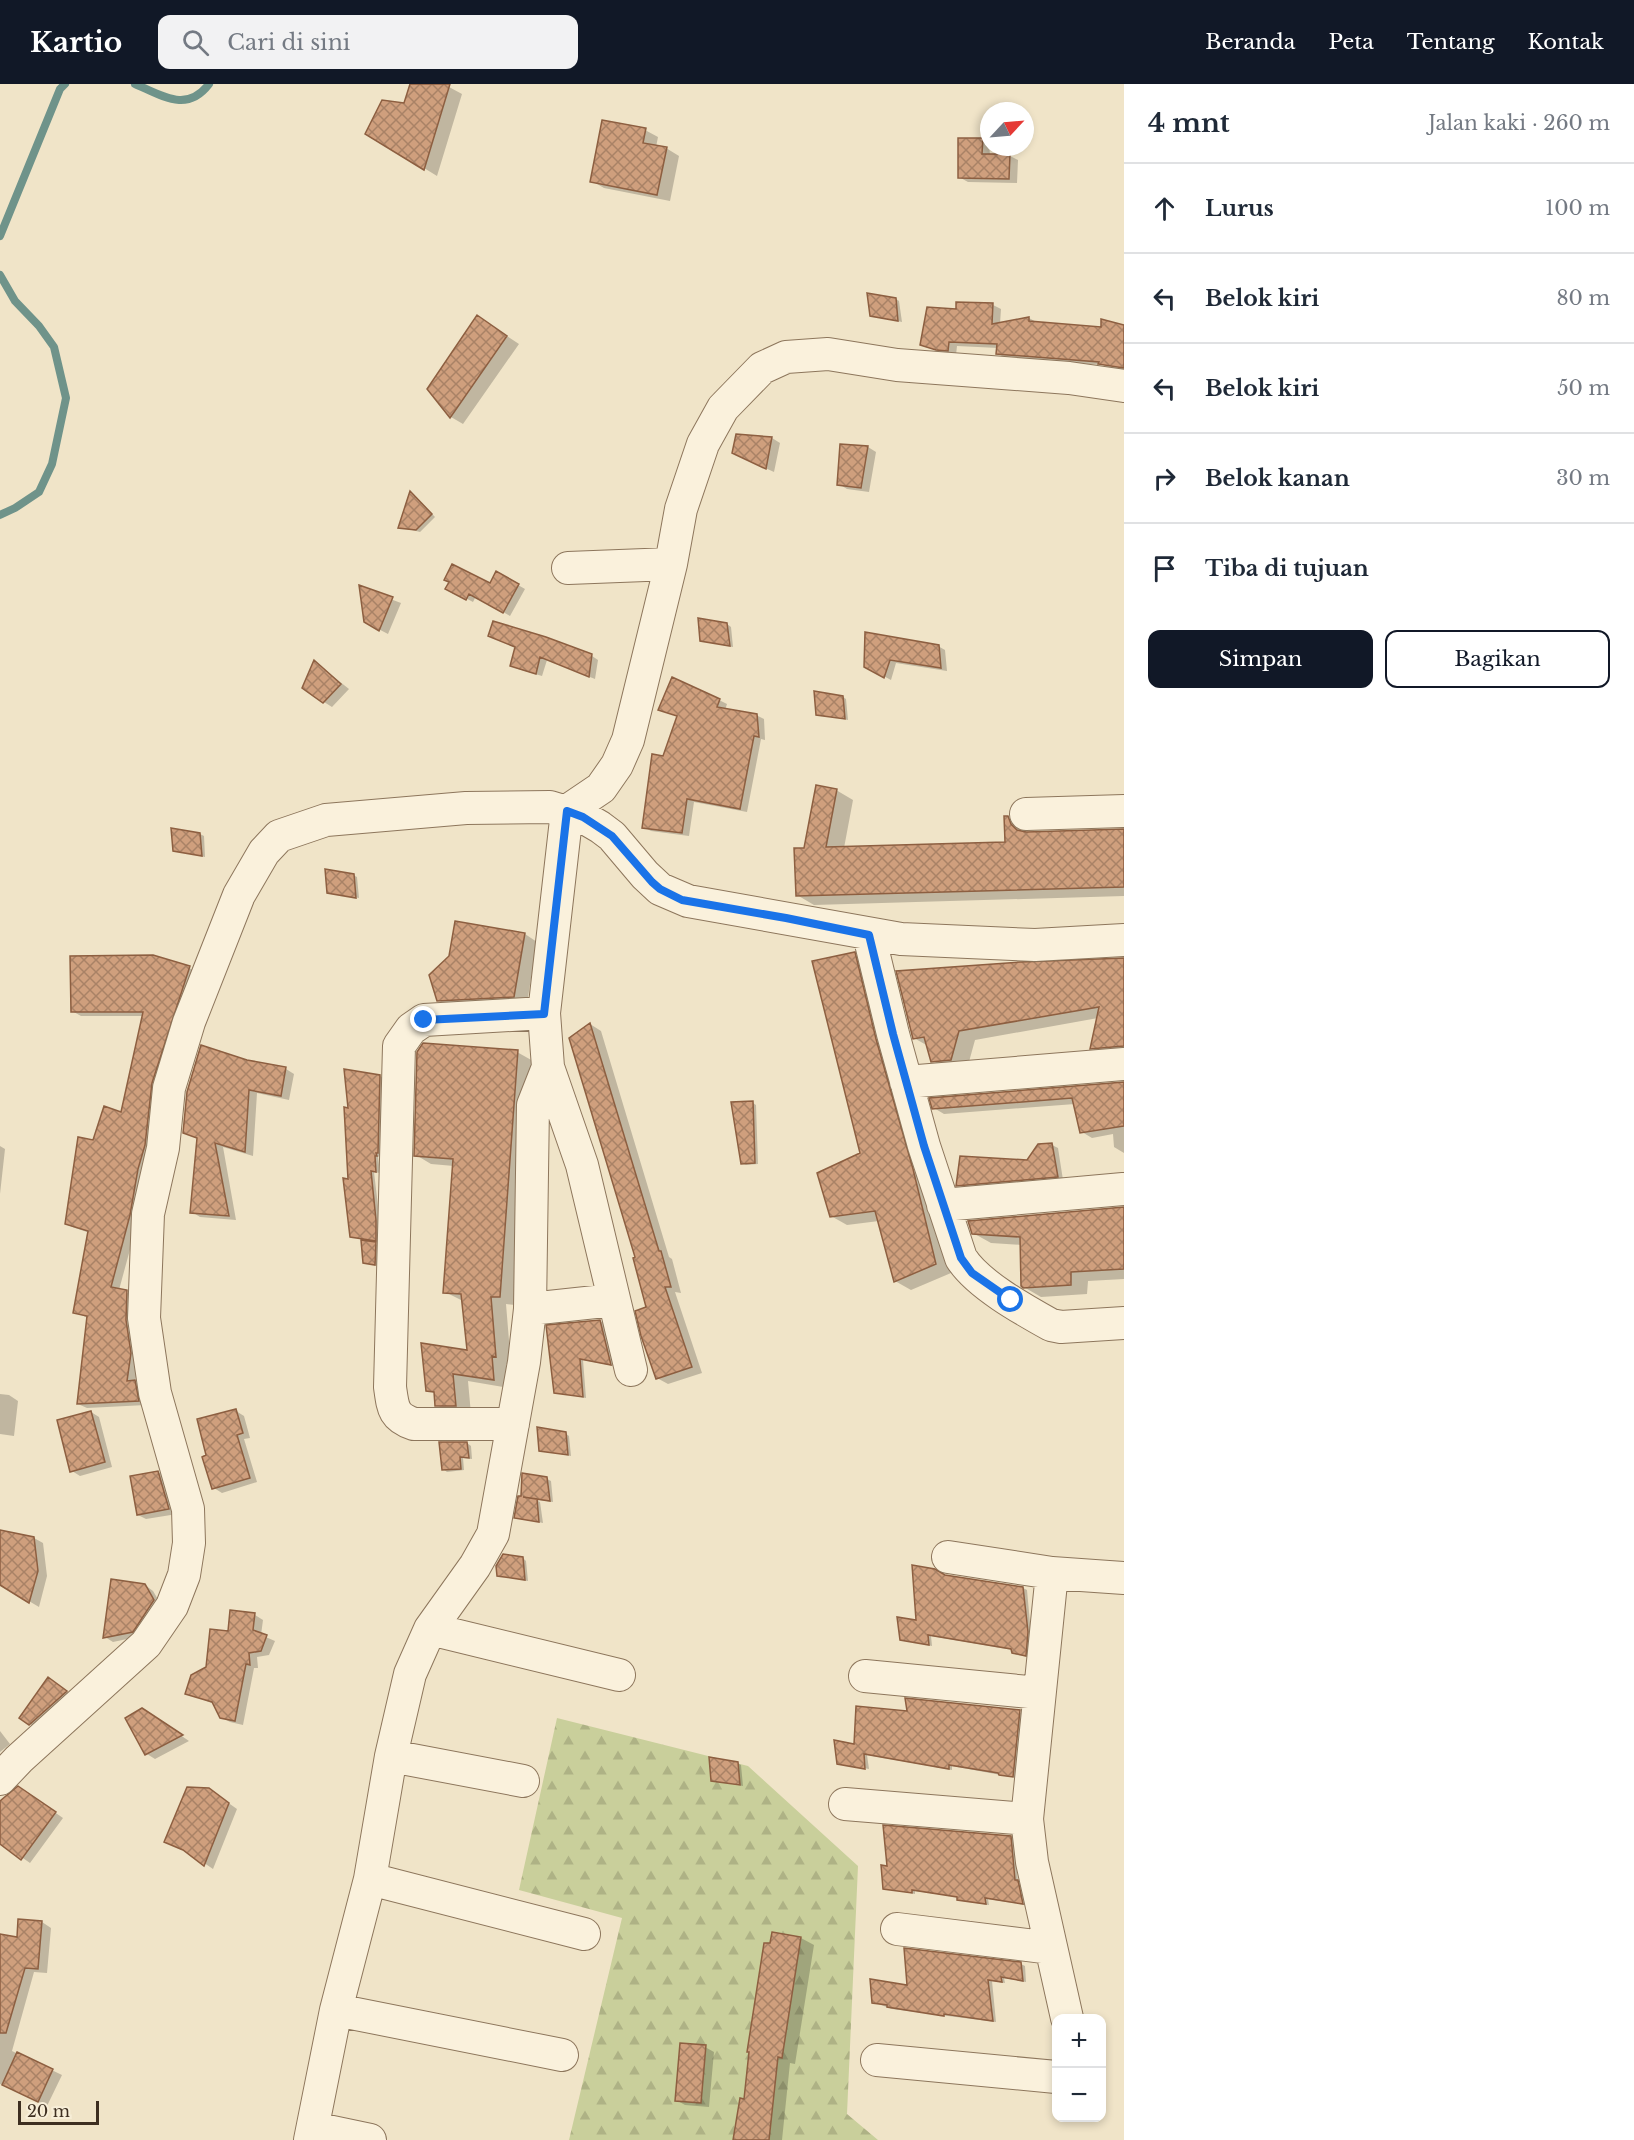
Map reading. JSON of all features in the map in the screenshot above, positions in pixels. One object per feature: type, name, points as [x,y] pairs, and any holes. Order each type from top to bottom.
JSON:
[{"type":"street","points":[[631,1370],[582,1165],[548,1067],[544,1014],[567,811],[601,788],[617,765],[628,740],[671,564],[681,509],[704,444],[723,408],[762,368],[786,357],[828,354],[897,364],[1069,378],[1124,386]]},
{"type":"street","points":[[568,568],[671,564]]},
{"type":"street","points":[[0,1779],[146,1644],[172,1606],[184,1575],[189,1543],[188,1509],[155,1393],[144,1318],[148,1214],[163,1148],[170,1088],[189,1022],[239,895],[264,852],[279,836],[326,820],[466,808],[550,807],[583,817],[612,836],[652,882],[660,889],[682,900],[901,939],[1035,945],[1124,940]]},
{"type":"street","points":[[1026,814],[1124,811]]},
{"type":"street","points":[[869,935],[924,1146],[961,1258],[972,1273],[987,1285],[1051,1325],[1061,1327],[1124,1323]]},
{"type":"street","points":[[513,1424],[414,1424],[403,1420],[393,1405],[390,1387],[399,1046],[411,1029],[424,1020],[544,1014]]},
{"type":"street","points":[[906,1082],[1124,1064]]},
{"type":"street","points":[[370,2140],[312,2134],[336,2010],[370,1879],[391,1756],[410,1674],[430,1629],[475,1566],[493,1534],[524,1362],[530,1309],[533,1105],[548,1067]]},
{"type":"street","points":[[944,1205],[1123,1189]]},
{"type":"street","points":[[530,1309],[614,1300]]},
{"type":"street","points":[[948,1557],[1052,1573],[1124,1578]]},
{"type":"street","points":[[1052,1573],[1027,1819],[1032,1862],[1065,2014]]},
{"type":"street","points":[[430,1629],[619,1675]]},
{"type":"street","points":[[865,1677],[1039,1693]]},
{"type":"street","points":[[391,1756],[523,1781]]},
{"type":"street","points":[[845,1804],[1027,1819]]},
{"type":"street","points":[[370,1879],[584,1934]]},
{"type":"street","points":[[897,1929],[1051,1948]]},
{"type":"street","points":[[336,2010],[562,2055]]},
{"type":"street","points":[[877,2060],[1052,2077]]},
{"type":"green space","points":[[557,1718],[748,1766],[858,1866],[847,2114],[878,2140],[569,2140],[622,1918],[519,1890]]},
{"type":"building","points":[[410,84],[450,84],[424,170],[365,134],[382,100],[404,103]]},
{"type":"building","points":[[602,120],[646,128],[643,143],[667,147],[657,195],[590,182]]},
{"type":"building","points":[[958,138],[980,138],[980,156],[1010,156],[1009,179],[958,178]]},
{"type":"building","points":[[867,293],[896,298],[898,321],[870,316]]},
{"type":"building","points":[[956,302],[993,303],[992,324],[1029,317],[1029,321],[1101,327],[1101,319],[1124,325],[1124,368],[1098,364],[1099,362],[996,354],[997,344],[949,342],[948,351],[920,345],[927,307],[956,309]]},
{"type":"building","points":[[477,315],[507,336],[450,418],[427,389]]},
{"type":"building","points":[[736,434],[772,437],[766,469],[732,453]]},
{"type":"building","points":[[840,444],[868,446],[861,488],[837,485]]},
{"type":"building","points":[[410,491],[432,514],[416,530],[398,528]]},
{"type":"building","points":[[452,564],[490,583],[496,571],[519,584],[503,613],[469,594],[466,600],[445,589],[449,582],[444,580]]},
{"type":"building","points":[[359,585],[393,597],[379,631],[364,622]]},
{"type":"building","points":[[698,618],[727,623],[730,646],[700,641]]},
{"type":"building","points":[[493,621],[592,654],[589,677],[540,657],[536,674],[510,666],[515,647],[488,636]]},
{"type":"building","points":[[865,632],[939,645],[941,668],[890,660],[884,678],[864,667]]},
{"type":"building","points":[[314,660],[341,684],[323,703],[302,688]]},
{"type":"building","points":[[672,677],[720,699],[717,707],[757,714],[759,737],[754,736],[740,809],[687,799],[682,833],[642,828],[652,754],[663,756],[677,716],[658,710]]},
{"type":"building","points":[[814,691],[843,696],[845,719],[816,715]]},
{"type":"building","points":[[816,785],[837,789],[826,847],[1005,842],[1004,816],[1008,816],[1011,824],[1017,830],[1026,832],[1124,829],[1124,887],[796,896],[794,848],[804,848]]},
{"type":"building","points":[[171,828],[200,833],[202,856],[173,851]]},
{"type":"building","points":[[325,869],[354,874],[356,898],[327,893]]},
{"type":"building","points":[[455,921],[525,933],[514,997],[437,1001],[429,975],[449,956]]},
{"type":"building","points":[[855,952],[936,1264],[894,1282],[875,1211],[830,1217],[817,1173],[860,1153],[812,961]]},
{"type":"building","points":[[153,955],[190,966],[152,1083],[145,1145],[111,1287],[127,1290],[126,1320],[131,1353],[127,1381],[135,1380],[139,1401],[77,1404],[87,1316],[73,1313],[88,1231],[65,1224],[78,1137],[93,1140],[104,1106],[121,1112],[143,1012],[71,1012],[70,956]]},
{"type":"building","points":[[1124,958],[1124,1046],[1090,1049],[1099,1007],[959,1031],[951,1060],[931,1062],[924,1037],[913,1039],[896,971],[1020,962]]},
{"type":"building","points":[[590,1023],[659,1251],[661,1251],[671,1287],[665,1287],[692,1367],[656,1379],[635,1311],[646,1307],[633,1258],[635,1257],[569,1038]]},
{"type":"building","points":[[423,1043],[518,1050],[500,1297],[491,1297],[496,1357],[492,1356],[494,1380],[453,1374],[456,1406],[435,1406],[434,1392],[426,1391],[421,1343],[467,1350],[461,1294],[443,1293],[453,1159],[414,1156],[417,1052]]},
{"type":"building","points":[[201,1045],[247,1060],[286,1067],[281,1096],[249,1090],[245,1152],[215,1143],[229,1216],[190,1213],[197,1138],[183,1133],[187,1092]]},
{"type":"building","points":[[344,1069],[380,1075],[378,1153],[375,1156],[376,1172],[371,1171],[376,1241],[350,1237],[343,1178],[348,1179],[344,1107],[348,1108]]},
{"type":"building","points":[[1124,1082],[1124,1126],[1080,1133],[1072,1098],[932,1109],[929,1098]]},
{"type":"building","points":[[753,1101],[755,1163],[741,1164],[731,1102]]},
{"type":"building","points":[[1052,1143],[1058,1177],[956,1186],[960,1156],[1027,1160],[1038,1144]]},
{"type":"building","points":[[1124,1207],[1124,1269],[1071,1272],[1071,1285],[1023,1288],[1021,1286],[1020,1237],[972,1234],[968,1221]]},
{"type":"building","points":[[361,1240],[376,1242],[375,1265],[363,1263]]},
{"type":"building","points":[[600,1320],[611,1365],[580,1359],[583,1397],[554,1393],[546,1325]]},
{"type":"building","points":[[236,1409],[243,1433],[237,1435],[250,1478],[212,1489],[202,1457],[206,1455],[197,1419]]},
{"type":"building","points":[[91,1411],[105,1462],[70,1472],[57,1420]]},
{"type":"building","points":[[537,1427],[566,1432],[568,1455],[539,1451]]},
{"type":"building","points":[[439,1442],[467,1442],[469,1458],[460,1457],[461,1469],[442,1470]]},
{"type":"building","points":[[158,1471],[169,1509],[137,1515],[130,1476]]},
{"type":"building","points":[[522,1473],[547,1477],[550,1501],[537,1499],[539,1522],[514,1518],[518,1496],[521,1496]]},
{"type":"building","points":[[0,1530],[34,1537],[38,1571],[29,1603],[0,1585]]},
{"type":"building","points":[[503,1554],[523,1557],[525,1580],[497,1576],[496,1566]]},
{"type":"building","points":[[912,1565],[935,1569],[945,1575],[1023,1587],[1028,1632],[1026,1656],[1012,1653],[1011,1649],[928,1635],[929,1645],[900,1640],[897,1617],[916,1620]]},
{"type":"building","points":[[111,1579],[145,1584],[154,1600],[133,1632],[103,1638]]},
{"type":"building","points":[[230,1610],[255,1613],[253,1630],[267,1635],[261,1651],[249,1653],[250,1665],[246,1664],[235,1721],[220,1718],[212,1702],[185,1694],[191,1675],[206,1667],[210,1629],[228,1631]]},
{"type":"building","points":[[48,1677],[67,1691],[29,1725],[19,1718]]},
{"type":"building","points":[[905,1698],[1020,1710],[1013,1777],[949,1765],[949,1769],[864,1754],[865,1769],[837,1764],[834,1740],[854,1744],[856,1706],[907,1711]]},
{"type":"building","points":[[142,1708],[183,1735],[145,1755],[125,1718]]},
{"type":"building","points":[[709,1757],[738,1762],[740,1785],[711,1781]]},
{"type":"building","points":[[18,1786],[56,1812],[21,1860],[0,1844],[0,1801]]},
{"type":"building","points":[[187,1787],[209,1788],[229,1803],[204,1866],[183,1850],[164,1842]]},
{"type":"building","points":[[883,1825],[1011,1836],[1015,1880],[1018,1880],[1023,1904],[985,1898],[986,1904],[912,1890],[912,1893],[883,1889],[881,1865],[887,1866]]},
{"type":"building","points":[[18,1919],[42,1921],[38,1969],[25,1968],[6,2033],[0,2033],[0,1934],[17,1937]]},
{"type":"building","points":[[772,1932],[801,1937],[782,2058],[778,2057],[769,2140],[733,2140],[740,2098],[744,2099],[749,2052],[747,2052],[764,1943],[770,1943]]},
{"type":"building","points":[[904,1948],[1021,1962],[1023,1981],[1001,1977],[1002,1982],[988,1980],[993,2021],[944,2014],[944,2016],[872,2003],[870,1979],[907,1985]]},
{"type":"building","points":[[680,2043],[706,2045],[701,2103],[675,2101]]},
{"type":"building","points":[[17,2052],[53,2069],[38,2102],[2,2085]]},
{"type":"waterway","points":[[0,236],[60,89],[65,84]]},
{"type":"waterway","points":[[135,84],[165,97],[183,100],[201,93],[209,84]]},
{"type":"waterway","points":[[0,275],[15,301],[39,326],[54,347],[66,398],[52,464],[39,492],[0,515]]},
{"type":"route","points":[[424,1020],[544,1014],[567,811],[583,817],[612,836],[652,882],[660,889],[682,900],[869,935],[924,1146],[961,1258],[972,1273],[1011,1300]]}]
